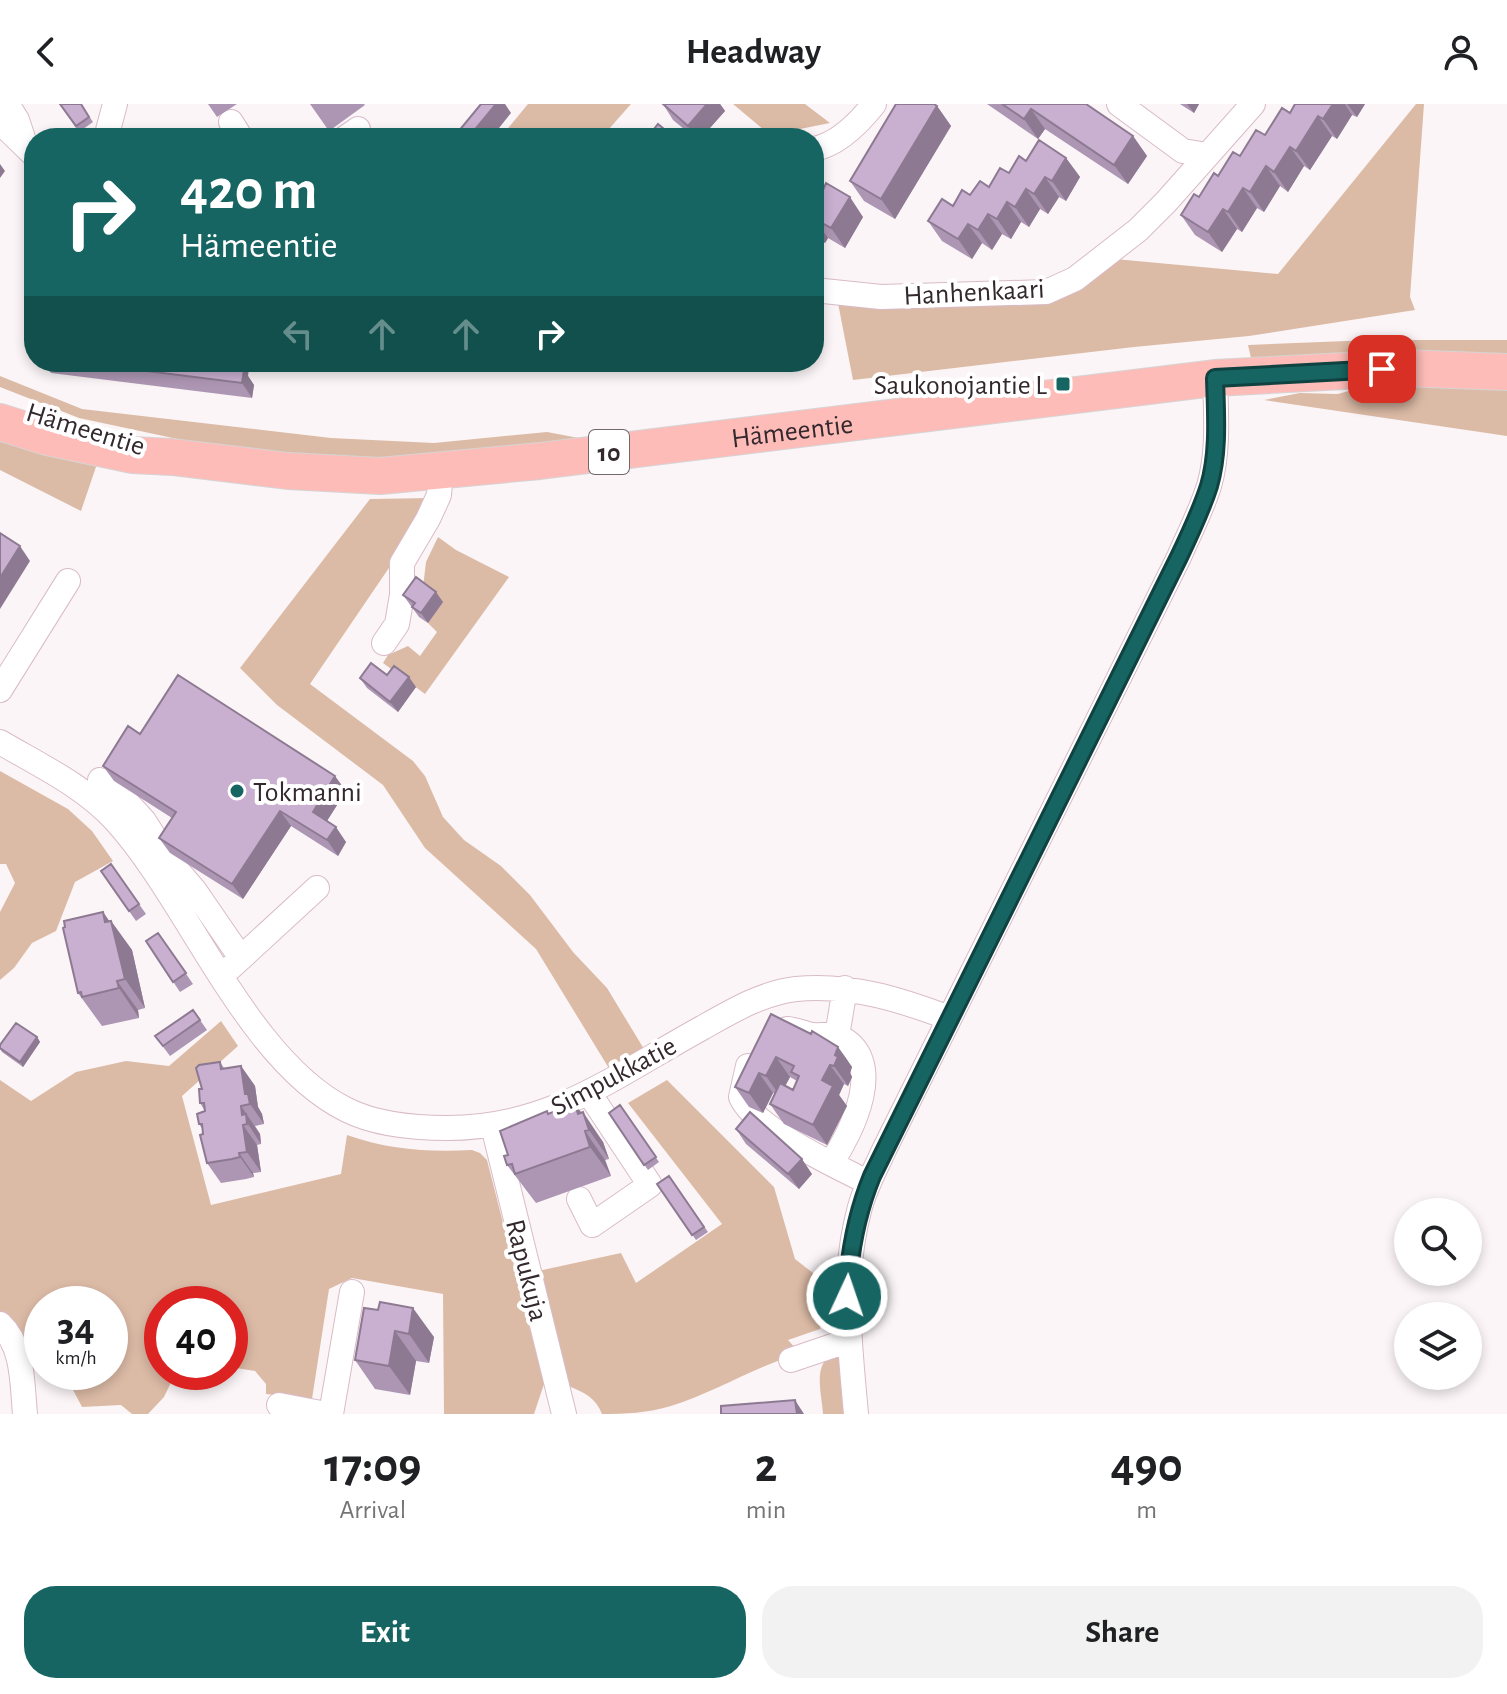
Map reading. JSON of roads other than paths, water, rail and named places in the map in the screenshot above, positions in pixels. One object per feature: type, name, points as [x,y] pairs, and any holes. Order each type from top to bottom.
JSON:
[{"type":"highway","name":"Hämeentie","points":[[0,422],[47,437],[132,455],[288,471],[365,475],[441,471],[1215,378],[1388,368],[1507,372]]},
{"type":"highway","name":"Hämeentie","points":[[0,400],[36,415],[138,441],[172,457]]},
{"type":"street","points":[[7,104],[24,136]]},
{"type":"street","points":[[109,128],[115,104]]},
{"type":"street","points":[[824,147],[850,130],[874,104]]},
{"type":"street","points":[[1119,104],[1183,151],[1207,155]]},
{"type":"street","name":"Hanhenkaari","points":[[824,291],[881,297],[1046,292],[1075,279],[1138,230],[1253,104]]},
{"type":"street","points":[[0,122],[24,144]]},
{"type":"street","points":[[856,1414],[847,1296],[849,1259],[859,1209],[949,1018],[1202,506],[1214,457],[1217,425],[1215,378]]},
{"type":"street","points":[[384,643],[397,624],[402,595],[402,563],[439,495],[441,471]]},
{"type":"street","points":[[0,690],[68,581]]},
{"type":"street","name":"Simpukkatie","points":[[0,742],[88,796],[114,819],[140,851],[255,1024],[284,1059],[313,1088],[347,1110],[379,1121],[424,1128],[493,1126],[530,1118],[589,1093],[751,1002],[795,989],[845,988],[902,1001],[949,1018]]},
{"type":"street","points":[[100,780],[125,800],[144,821],[241,958]]},
{"type":"street","points":[[222,975],[317,888]]},
{"type":"street","points":[[837,1036],[845,988]]},
{"type":"street","points":[[831,1163],[847,1134],[864,1084],[865,1074],[859,1056],[849,1043],[837,1036],[782,1029],[753,1055],[743,1078],[741,1097],[744,1106],[807,1151],[869,1183]]},
{"type":"street","points":[[579,1199],[592,1225],[650,1185],[589,1093]]},
{"type":"street","name":"Rapukuja","points":[[493,1126],[564,1414]]},
{"type":"street","points":[[279,1405],[329,1414],[352,1292]]},
{"type":"street","points":[[0,1324],[13,1340],[19,1357],[25,1414]]},
{"type":"street","points":[[791,1360],[850,1340]]},
{"type":"place","name":"Saukonojantie L","points":[[1063,384]]},
{"type":"place","name":"Tokmanni","points":[[237,791]]}]
